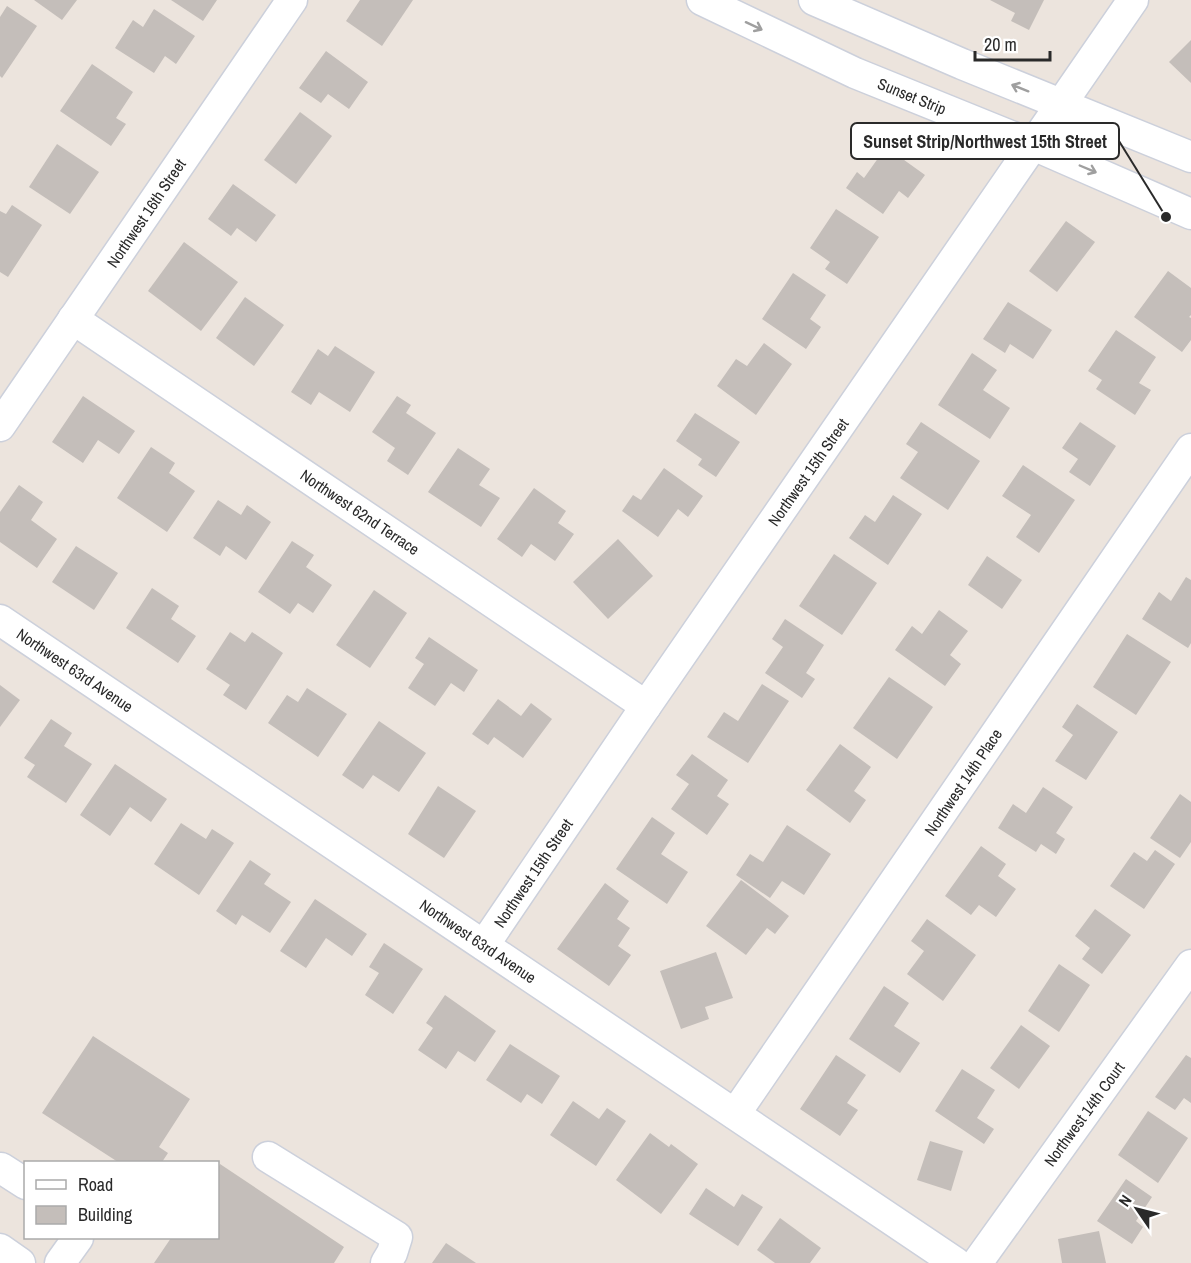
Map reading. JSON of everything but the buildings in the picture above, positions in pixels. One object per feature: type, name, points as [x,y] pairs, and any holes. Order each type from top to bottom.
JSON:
[{"type":"street","name":"Northwest 16th Street","points":[[0,426],[292,0]]},
{"type":"street","name":"Sunset Strip","points":[[702,0],[855,73],[1033,145],[1191,214]]},
{"type":"street","points":[[814,0],[1191,157]]},
{"type":"street","name":"Northwest 15th Street","points":[[484,945],[1133,0]]},
{"type":"street","points":[[855,73],[874,26]]},
{"type":"street","name":"Northwest 62nd Terrace","points":[[73,319],[646,706]]},
{"type":"street","name":"Northwest 14th Place","points":[[735,1114],[1191,449]]},
{"type":"street","name":"Northwest 63rd Avenue","points":[[0,620],[956,1263]]},
{"type":"street","name":"Northwest 14th Court","points":[[977,1263],[1191,965]]},
{"type":"street","points":[[268,1157],[397,1237],[386,1263]]},
{"type":"street","points":[[60,1263],[77,1239]]},
{"type":"street","points":[[0,1249],[20,1263]]},
{"type":"place","name":"Sunset Strip/Northwest 15th Street","points":[[1166,217]]}]
